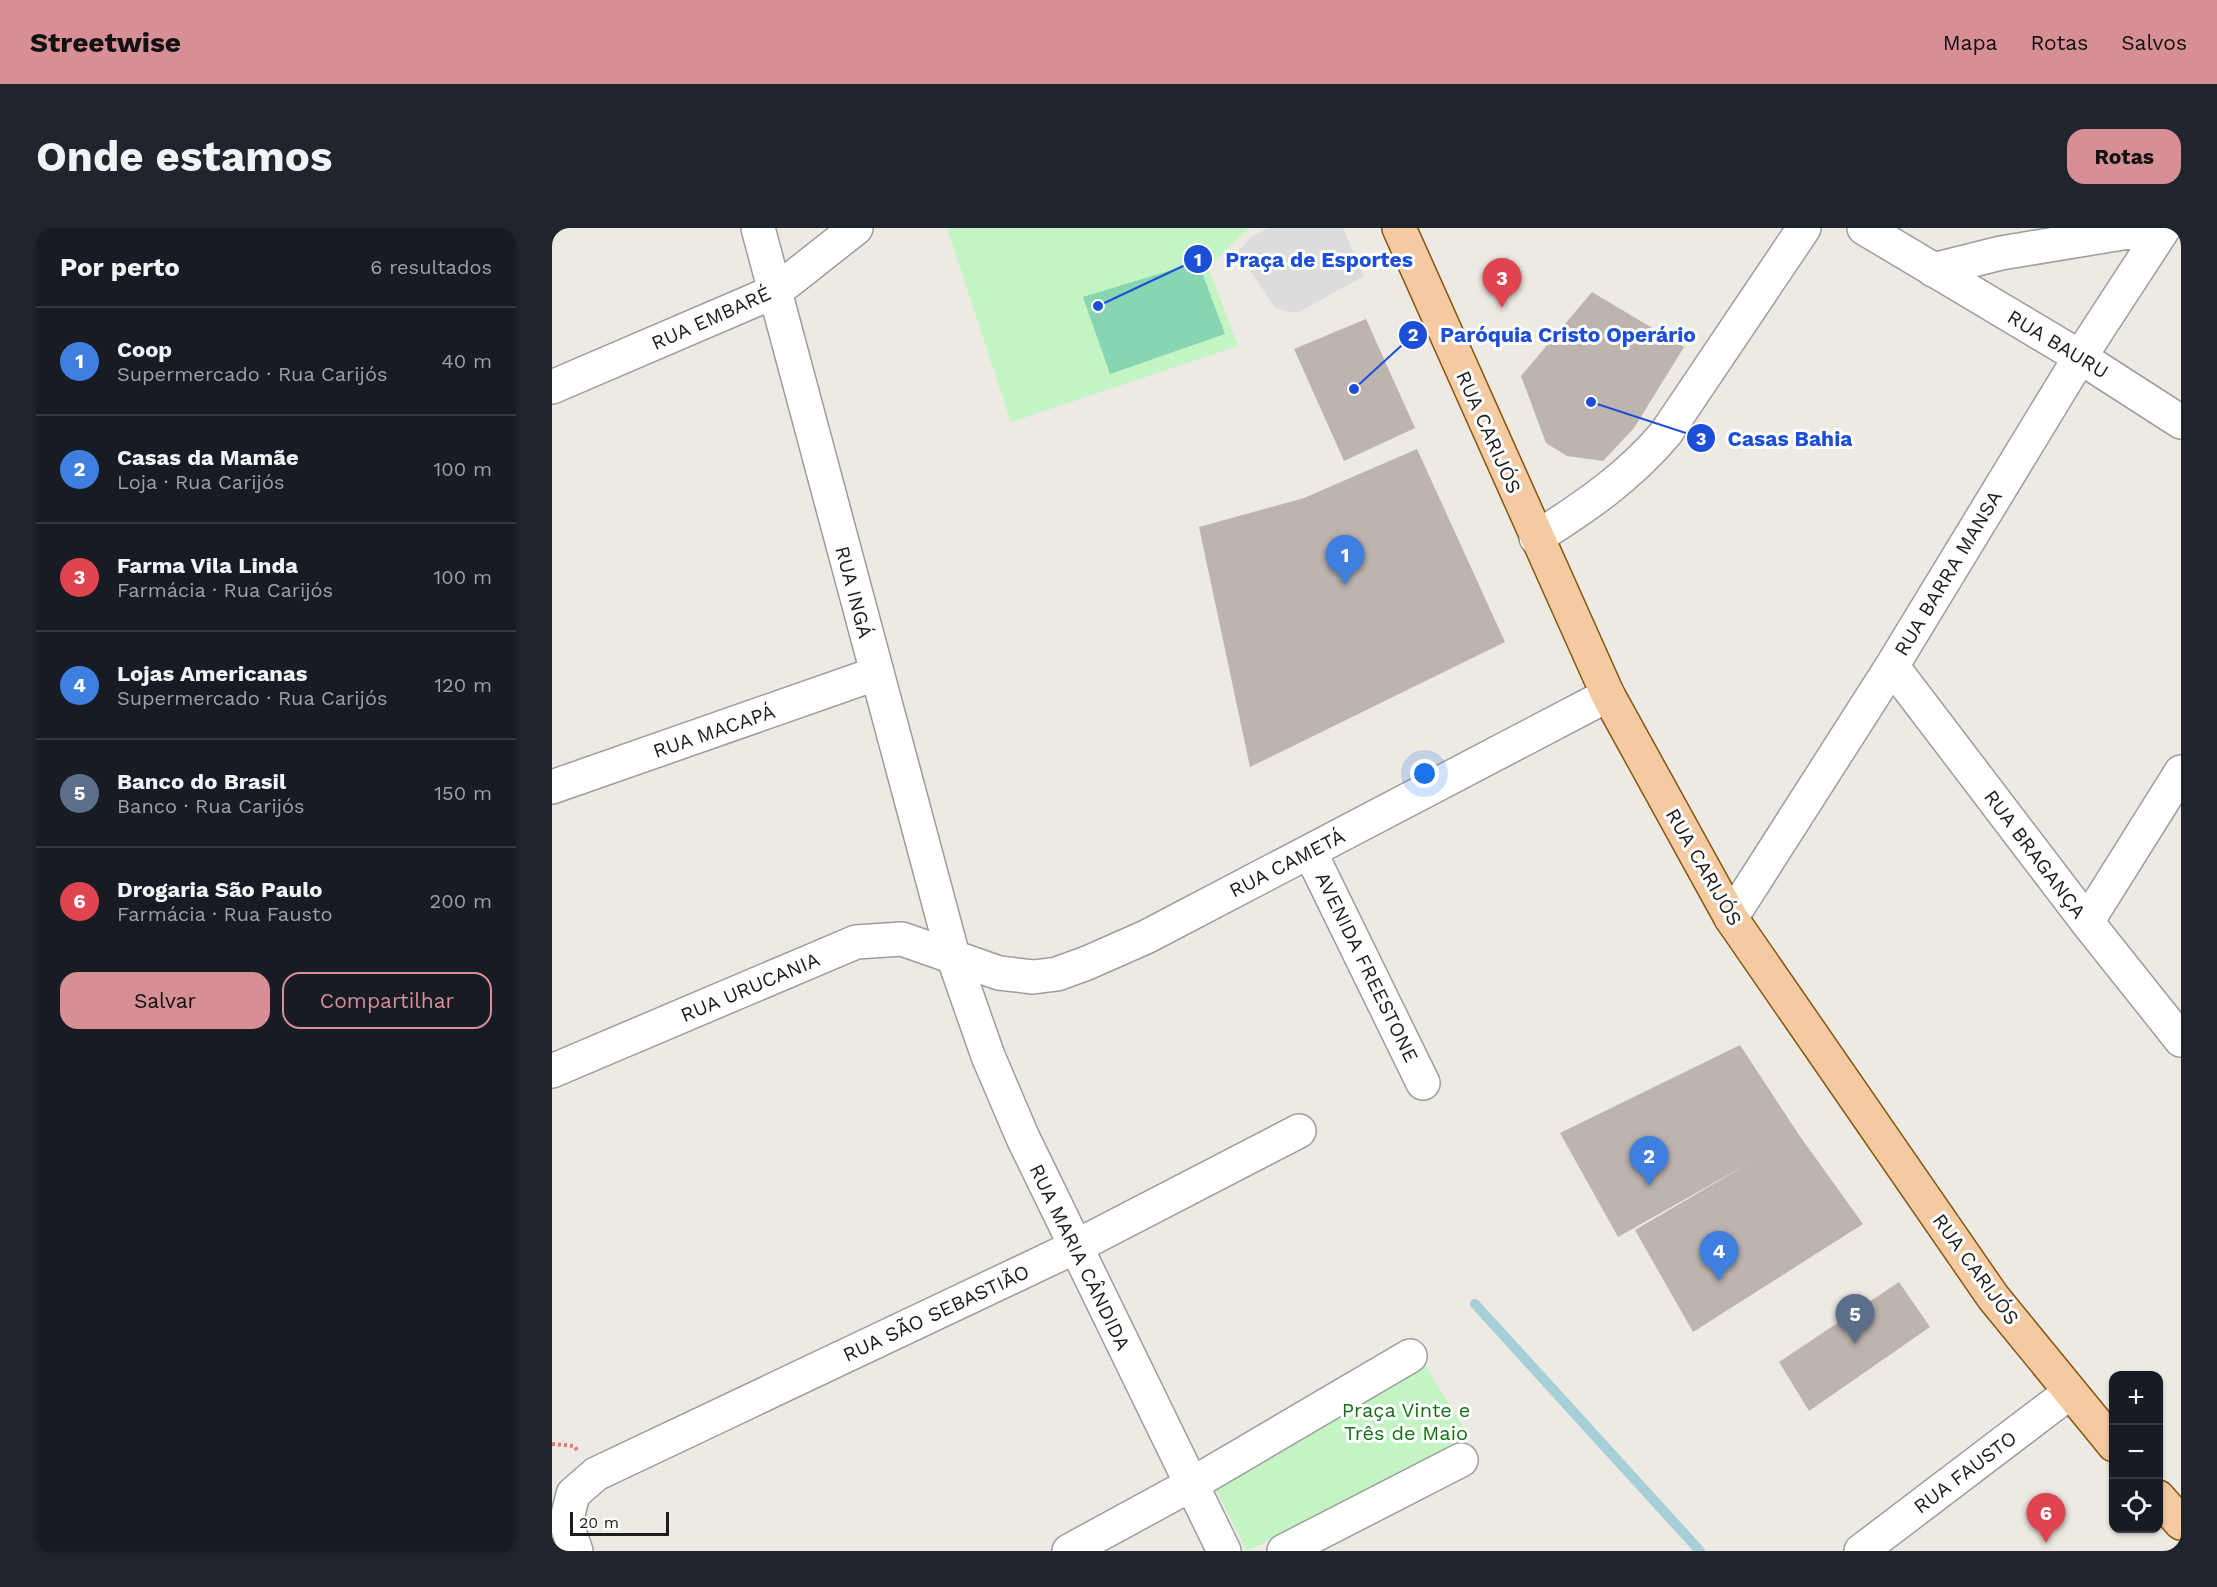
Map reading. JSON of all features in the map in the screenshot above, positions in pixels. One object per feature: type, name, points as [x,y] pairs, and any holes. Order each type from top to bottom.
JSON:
[{"type":"main road","name":"RUA CARIJÓS","points":[[1399,228],[1608,695],[1731,918],[1993,1297],[2109,1439]]},
{"type":"main road","points":[[2163,1503],[2181,1523]]},
{"type":"street","name":"RUA INGÁ","points":[[758,228],[875,675],[953,956]]},
{"type":"street","name":"RUA EMBARÉ","points":[[552,387],[776,291],[856,228]]},
{"type":"street","points":[[1536,538],[1599,498],[1642,462],[1666,433],[1804,228]]},
{"type":"street","name":"RUA BAURU","points":[[1864,228],[2080,357],[2181,422]]},
{"type":"street","points":[[1933,270],[2001,253],[2153,228]]},
{"type":"street","name":"RUA BARRA MANSA","points":[[1731,918],[1892,666],[2080,357],[2164,228]]},
{"type":"street","name":"RUA BRAGANÇA","points":[[1892,666],[2087,922],[2181,1040]]},
{"type":"street","name":"RUA MACAPÁ","points":[[552,787],[875,675]]},
{"type":"street","name":"RUA CAMETÁ","points":[[953,956],[999,973],[1033,977],[1058,974],[1146,937],[1608,695]]},
{"type":"street","points":[[2087,922],[2181,772]]},
{"type":"street","name":"AVENIDA FREESTONE","points":[[1310,852],[1423,1083]]},
{"type":"street","name":"RUA URUCANIA","points":[[552,1071],[856,942],[902,939],[953,956]]},
{"type":"street","name":"RUA MARIA CÂNDIDA","points":[[953,956],[988,1056],[1074,1247],[1224,1551]]},
{"type":"street","name":"RUA SÃO SEBASTIÃO","points":[[576,1551],[566,1523],[573,1494],[596,1474],[1074,1247],[1299,1131]]},
{"type":"street","points":[[1069,1551],[1192,1484],[1410,1356]]},
{"type":"street","name":"RUA FAUSTO","points":[[1861,1551],[2069,1393]]},
{"type":"street","points":[[1284,1551],[1461,1460]]},
{"type":"green space","points":[[947,228],[1249,228],[1208,267],[1238,346],[1011,422]]},
{"type":"green space","points":[[1198,262],[1225,334],[1110,374],[1083,297]]},
{"type":"green space","name":"Praça Vinte e Três de Maio","points":[[1424,1363],[1470,1438],[1247,1551],[1212,1482]]},
{"type":"shaded area","points":[[1268,228],[1343,228],[1364,276],[1297,313],[1276,309],[1238,252],[1251,237]]},
{"type":"building","points":[[1592,292],[1684,347],[1634,428],[1603,461],[1567,456],[1546,443],[1521,376]]},
{"type":"building","points":[[1366,319],[1415,428],[1344,461],[1294,349]]},
{"type":"building","points":[[1417,449],[1505,642],[1250,767],[1199,527],[1304,498]]},
{"type":"building","points":[[1740,1045],[1799,1135],[1863,1224],[1693,1332],[1635,1230],[1751,1162],[1618,1237],[1560,1133]]},
{"type":"building","points":[[1899,1282],[1930,1327],[1809,1411],[1779,1362]]},
{"type":"waterway","points":[[1475,1304],[1700,1551]]},
{"type":"place","name":"Praça de Esportes","points":[[1098,306]]},
{"type":"place","name":"Farma Vila Linda","points":[[1502,308]]},
{"type":"place","name":"Paróquia Cristo Operário","points":[[1354,389]]},
{"type":"place","name":"Casas Bahia","points":[[1591,402]]},
{"type":"place","name":"Coop","points":[[1345,585]]},
{"type":"place","name":"Casas da Mamãe","points":[[1649,1186]]},
{"type":"place","name":"Lojas Americanas","points":[[1719,1281]]},
{"type":"place","name":"Banco do Brasil","points":[[1855,1344]]},
{"type":"place","name":"Drogaria São Paulo","points":[[2046,1543]]}]
